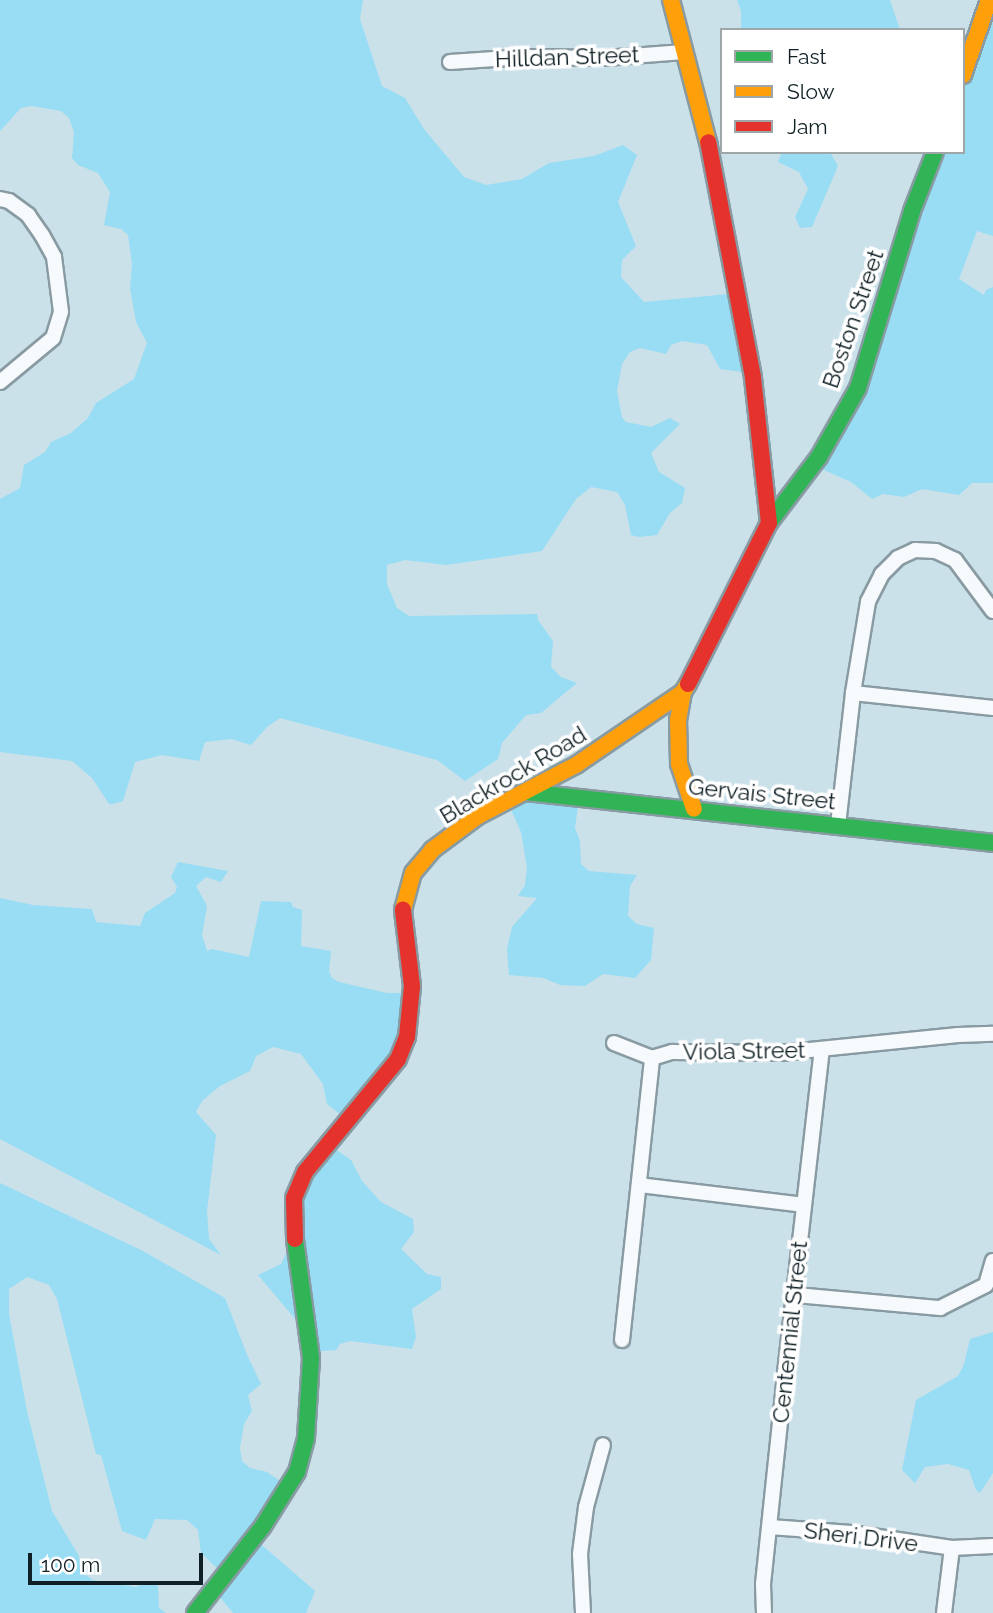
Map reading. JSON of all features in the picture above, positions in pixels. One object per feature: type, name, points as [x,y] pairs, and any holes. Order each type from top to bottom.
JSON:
[{"type":"street","points":[[671,0],[710,145],[744,318],[754,377],[769,523]]},
{"type":"street","points":[[965,69],[989,0]]},
{"type":"street","name":"Hilldan Street","points":[[450,62],[524,57],[605,58],[684,52]]},
{"type":"street","name":"Boston Street","points":[[769,523],[819,457],[858,388],[912,211],[934,154]]},
{"type":"street","points":[[0,199],[9,201],[28,215],[54,257],[61,312],[53,338],[0,382]]},
{"type":"street","name":"Blackrock Road","points":[[195,1613],[270,1517],[297,1472],[306,1438],[311,1358],[294,1228],[293,1198],[305,1172],[398,1059],[407,1037],[412,986],[401,916],[413,873],[432,850],[478,816],[576,765],[683,692],[698,671],[769,523]]},
{"type":"street","points":[[838,825],[859,641],[868,602],[882,574],[898,558],[915,550],[936,551],[955,560],[993,611]]},
{"type":"street","points":[[683,692],[678,719],[679,764],[694,808]]},
{"type":"street","points":[[853,693],[993,708]]},
{"type":"street","name":"Gervais Street","points":[[526,792],[694,808],[993,843]]},
{"type":"street","name":"Viola Street","points":[[621,1340],[652,1058],[672,1052],[729,1054],[822,1050],[875,1042],[993,1034]]},
{"type":"street","points":[[614,1043],[652,1058]]},
{"type":"street","name":"Centennial Street","points":[[764,1613],[763,1584],[822,1050]]},
{"type":"street","points":[[639,1185],[804,1205]]},
{"type":"street","points":[[796,1295],[940,1308],[990,1287],[993,1261]]},
{"type":"street","points":[[583,1613],[580,1554],[586,1507],[603,1445]]},
{"type":"street","name":"Sheri Drive","points":[[770,1527],[852,1533],[951,1548],[993,1546]]},
{"type":"street","name":"Sheri Drive","points":[[944,1613],[951,1548]]},
{"type":"shaded area","points":[[0,0],[363,0],[360,19],[382,86],[405,98],[424,129],[464,177],[486,185],[522,179],[549,163],[594,156],[623,145],[637,155],[618,202],[636,246],[622,260],[621,277],[644,302],[739,293],[750,373],[720,369],[707,345],[682,341],[671,345],[666,354],[640,348],[630,352],[622,364],[617,391],[622,417],[626,422],[651,427],[670,418],[680,424],[651,453],[659,472],[685,488],[682,503],[670,513],[657,535],[631,535],[625,505],[617,492],[591,487],[576,499],[542,551],[446,565],[405,560],[387,565],[387,584],[397,608],[409,616],[537,614],[538,620],[553,641],[551,667],[561,677],[577,683],[541,713],[526,715],[502,743],[498,759],[465,781],[437,760],[280,718],[267,727],[251,745],[231,739],[205,742],[199,761],[162,755],[135,762],[123,801],[113,804],[109,804],[92,778],[72,761],[0,752],[0,499],[20,488],[24,465],[45,452],[51,442],[71,433],[88,418],[96,403],[134,379],[147,343],[136,322],[130,288],[132,264],[128,235],[121,229],[104,225],[110,192],[98,173],[78,165],[72,158],[74,132],[69,118],[61,111],[31,106],[21,108],[0,131]]},
{"type":"shaded area","points":[[737,0],[890,0],[899,28],[741,28],[741,11]]},
{"type":"shaded area","points":[[993,0],[993,236],[977,231],[959,279],[984,295],[986,290],[993,287],[993,483],[972,483],[959,495],[922,489],[904,497],[883,494],[872,499],[851,482],[815,466],[857,389],[934,154],[965,154],[965,68]]},
{"type":"shaded area","points":[[781,154],[831,154],[838,166],[812,227],[800,228],[795,217],[808,189],[799,172],[778,162]]},
{"type":"shaded area","points":[[513,799],[579,799],[575,828],[580,841],[581,864],[589,871],[637,875],[630,886],[628,916],[637,924],[654,928],[651,960],[635,978],[603,974],[585,986],[560,985],[544,978],[509,975],[507,949],[512,927],[537,898],[518,896],[525,885],[527,868],[521,832],[508,803]]},
{"type":"shaded area","points":[[178,862],[228,871],[221,882],[206,877],[196,886],[207,906],[202,935],[207,951],[212,949],[249,957],[261,901],[291,902],[293,907],[302,910],[301,946],[331,951],[329,971],[332,978],[387,993],[413,993],[408,1037],[346,1119],[327,1104],[323,1084],[301,1054],[273,1047],[256,1056],[250,1071],[220,1086],[202,1101],[196,1112],[216,1135],[207,1211],[209,1239],[221,1255],[0,1139],[0,898],[33,905],[92,909],[96,922],[140,926],[145,913],[175,893],[177,887],[171,877]]},
{"type":"shaded area","points":[[328,1144],[351,1160],[362,1181],[381,1202],[413,1219],[414,1232],[401,1249],[427,1274],[441,1277],[441,1289],[412,1309],[416,1337],[412,1349],[350,1341],[340,1344],[336,1350],[310,1352],[307,1333],[258,1275],[281,1264],[295,1235],[296,1195]]},
{"type":"shaded area","points":[[0,1183],[143,1251],[225,1298],[261,1384],[248,1395],[252,1411],[244,1424],[240,1448],[242,1461],[250,1468],[267,1472],[286,1485],[255,1539],[315,1591],[306,1613],[233,1613],[214,1590],[221,1572],[201,1553],[198,1530],[187,1520],[155,1519],[146,1540],[122,1531],[101,1455],[96,1454],[57,1299],[49,1285],[27,1277],[9,1289],[9,1314],[27,1411],[52,1511],[79,1556],[80,1571],[93,1580],[136,1587],[147,1582],[158,1586],[159,1608],[166,1613],[0,1613]]},
{"type":"shaded area","points":[[993,1332],[993,1473],[980,1493],[976,1490],[969,1470],[948,1464],[925,1467],[915,1483],[902,1470],[916,1400],[958,1376],[970,1339]]},
{"type":"traffic: fast","points":[[769,523],[819,457],[858,388],[912,211],[934,154]]},
{"type":"traffic: fast","points":[[525,792],[993,843]]},
{"type":"traffic: fast","points":[[195,1613],[263,1526],[297,1472],[306,1438],[311,1358],[295,1239]]},
{"type":"traffic: slow","points":[[671,0],[708,142]]},
{"type":"traffic: slow","points":[[965,69],[989,0]]},
{"type":"traffic: slow","points":[[403,910],[413,873],[432,850],[478,816],[576,765],[683,692],[688,684]]},
{"type":"traffic: slow","points":[[683,692],[678,719],[679,764],[694,809]]},
{"type":"traffic: jam","points":[[688,684],[769,523],[753,377],[708,142]]},
{"type":"traffic: jam","points":[[295,1239],[294,1198],[305,1172],[398,1059],[407,1037],[412,986],[403,910]]}]
